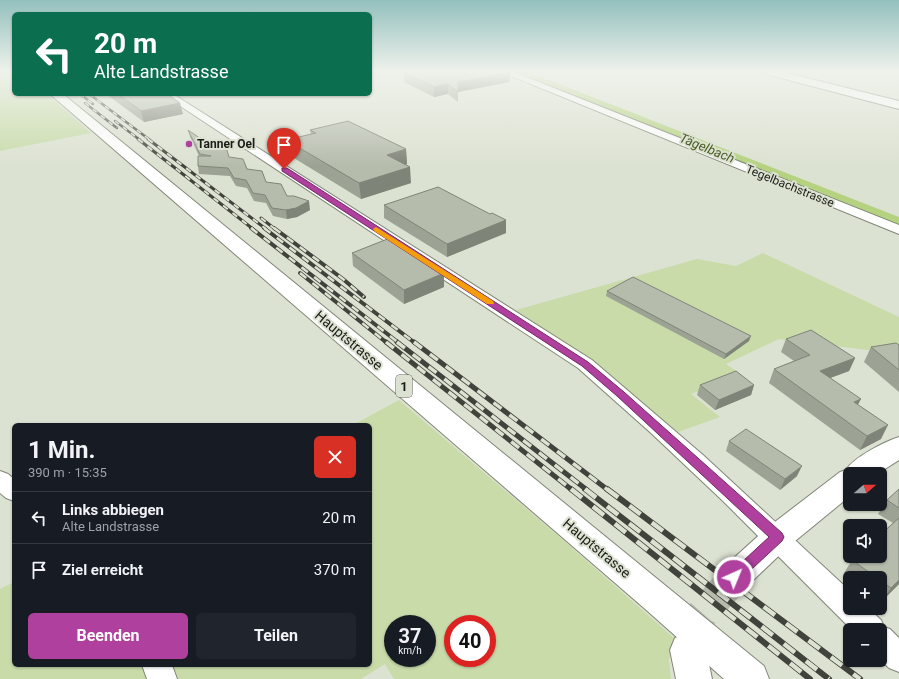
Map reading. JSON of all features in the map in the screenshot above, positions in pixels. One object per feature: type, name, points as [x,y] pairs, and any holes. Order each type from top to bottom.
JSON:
[{"type":"main road","name":"Hauptstrasse","points":[[66,103],[643,586],[751,679]]},
{"type":"main road","points":[[867,467],[899,447]]},
{"type":"main road","points":[[734,577],[778,537],[843,486]]},
{"type":"street","points":[[180,103],[585,364],[621,394],[778,537],[864,623]]},
{"type":"street","name":"Tegelbachstrasse","points":[[582,103],[899,230]]},
{"type":"street","points":[[0,480],[12,490]]},
{"type":"street","points":[[887,646],[899,658]]},
{"type":"street","points":[[158,667],[162,679]]},
{"type":"green space","points":[[0,103],[57,103],[91,133],[0,151]]},
{"type":"green space","points":[[763,253],[899,317],[899,354],[779,339],[726,364],[742,375],[691,394],[720,417],[678,432],[594,363],[516,310],[697,259],[736,266]]},
{"type":"green space","points":[[399,400],[563,540],[674,638],[669,660],[671,679],[394,679],[387,667],[436,667],[436,615],[384,615],[384,665],[361,679],[172,679],[168,667],[372,667],[372,423],[357,423]]},
{"type":"green space","points":[[12,583],[12,667],[153,667],[157,679],[0,679],[0,589]]},
{"type":"building","points":[[130,103],[180,103],[141,111]]},
{"type":"building","points":[[348,121],[406,149],[387,155],[410,167],[359,183],[286,140],[316,133],[310,130]]},
{"type":"building","points":[[188,130],[210,145],[226,147],[229,157],[243,159],[247,169],[262,171],[266,182],[281,184],[287,196],[294,196],[309,201],[296,208],[286,210],[272,208],[265,195],[253,193],[246,180],[234,178],[228,168],[198,166],[198,156],[211,156],[200,154]]},
{"type":"building","points":[[438,187],[490,214],[492,213],[506,220],[447,244],[384,205]]},
{"type":"building","points":[[390,238],[444,273],[404,290],[352,253]]},
{"type":"building","points":[[633,277],[751,336],[726,354],[607,291]]},
{"type":"building","points":[[811,330],[855,358],[820,371],[861,399],[854,402],[888,425],[867,436],[774,369],[810,355],[786,339]]},
{"type":"building","points":[[896,343],[899,345],[899,370],[871,347]]},
{"type":"building","points":[[736,371],[754,385],[719,400],[700,385]]},
{"type":"building","points":[[746,429],[802,466],[785,479],[729,441]]},
{"type":"building","points":[[899,489],[899,508],[887,500]]},
{"type":"building","points":[[899,518],[899,580],[891,588],[887,585],[887,571],[867,571],[856,563],[887,563],[887,529]]},
{"type":"waterway","name":"Tägelbach","points":[[594,103],[899,224]]},
{"type":"tunnel","points":[[691,643],[700,617],[735,577]]},
{"type":"railway","points":[[85,103],[117,128]]},
{"type":"railway","points":[[101,103],[150,140]]},
{"type":"railway","points":[[115,121],[140,140]]},
{"type":"railway","points":[[138,139],[253,229]]},
{"type":"railway","points":[[148,139],[266,229]]},
{"type":"railway","points":[[261,218],[275,229]]},
{"type":"railway","points":[[251,228],[399,343]]},
{"type":"railway","points":[[264,228],[415,343]]},
{"type":"railway","points":[[274,228],[343,279],[364,297]]},
{"type":"railway","points":[[300,273],[387,343]]},
{"type":"railway","points":[[386,342],[572,490]]},
{"type":"railway","points":[[397,342],[587,490]]},
{"type":"railway","points":[[414,342],[608,490]]},
{"type":"railway","points":[[571,489],[810,679]]},
{"type":"railway","points":[[585,489],[829,679]]},
{"type":"railway","points":[[607,489],[860,679]]},
{"type":"slow traffic","points":[[376,229],[490,303]]},
{"type":"place","name":"Tanner Oel","points":[[189,144]]},
{"type":"route","points":[[284,169],[585,364],[621,394],[778,537],[734,577]]}]
